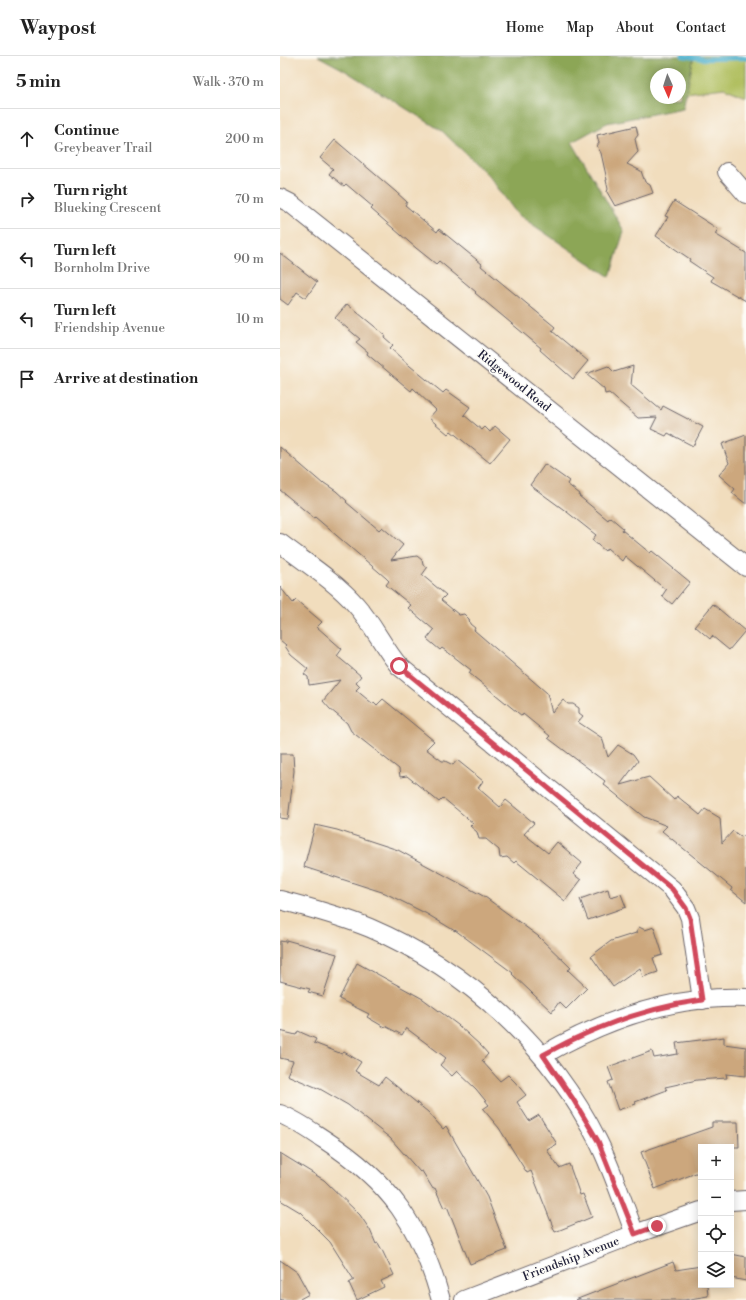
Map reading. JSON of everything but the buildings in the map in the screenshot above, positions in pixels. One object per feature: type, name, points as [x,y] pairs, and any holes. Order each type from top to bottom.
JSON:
[{"type":"street","points":[[727,172],[746,194]]},
{"type":"street","name":"Ridgewood Road","points":[[280,198],[296,208],[746,567]]},
{"type":"street","points":[[280,543],[339,588],[357,607],[387,652],[399,666],[672,889],[686,908],[690,918],[702,1000]]},
{"type":"street","points":[[280,900],[324,911],[363,926],[417,952],[455,976],[495,1007],[543,1055],[573,1099],[598,1141],[635,1234]]},
{"type":"street","points":[[543,1055],[561,1045],[627,1017],[662,1006],[702,1000],[746,998]]},
{"type":"street","points":[[280,1114],[318,1135],[350,1156],[379,1182],[400,1207],[419,1237],[434,1274],[441,1300]]},
{"type":"street","points":[[734,1201],[746,1200]]},
{"type":"street","name":"Friendship Avenue","points":[[464,1300],[635,1234],[698,1212]]},
{"type":"green space","points":[[318,56],[694,56],[686,94],[686,68],[650,68],[650,104],[684,104],[683,108],[607,123],[572,142],[624,231],[610,277],[517,214],[489,176],[442,131],[344,70]]},
{"type":"green space","points":[[694,56],[746,56],[746,97],[724,88],[686,93]]},
{"type":"waterway","points":[[683,56],[704,59],[746,58]]},
{"type":"route","points":[[399,666],[672,889],[686,908],[692,929],[702,1000],[650,1009],[627,1017],[561,1045],[543,1055],[573,1099],[598,1141],[635,1234],[657,1226]]}]
